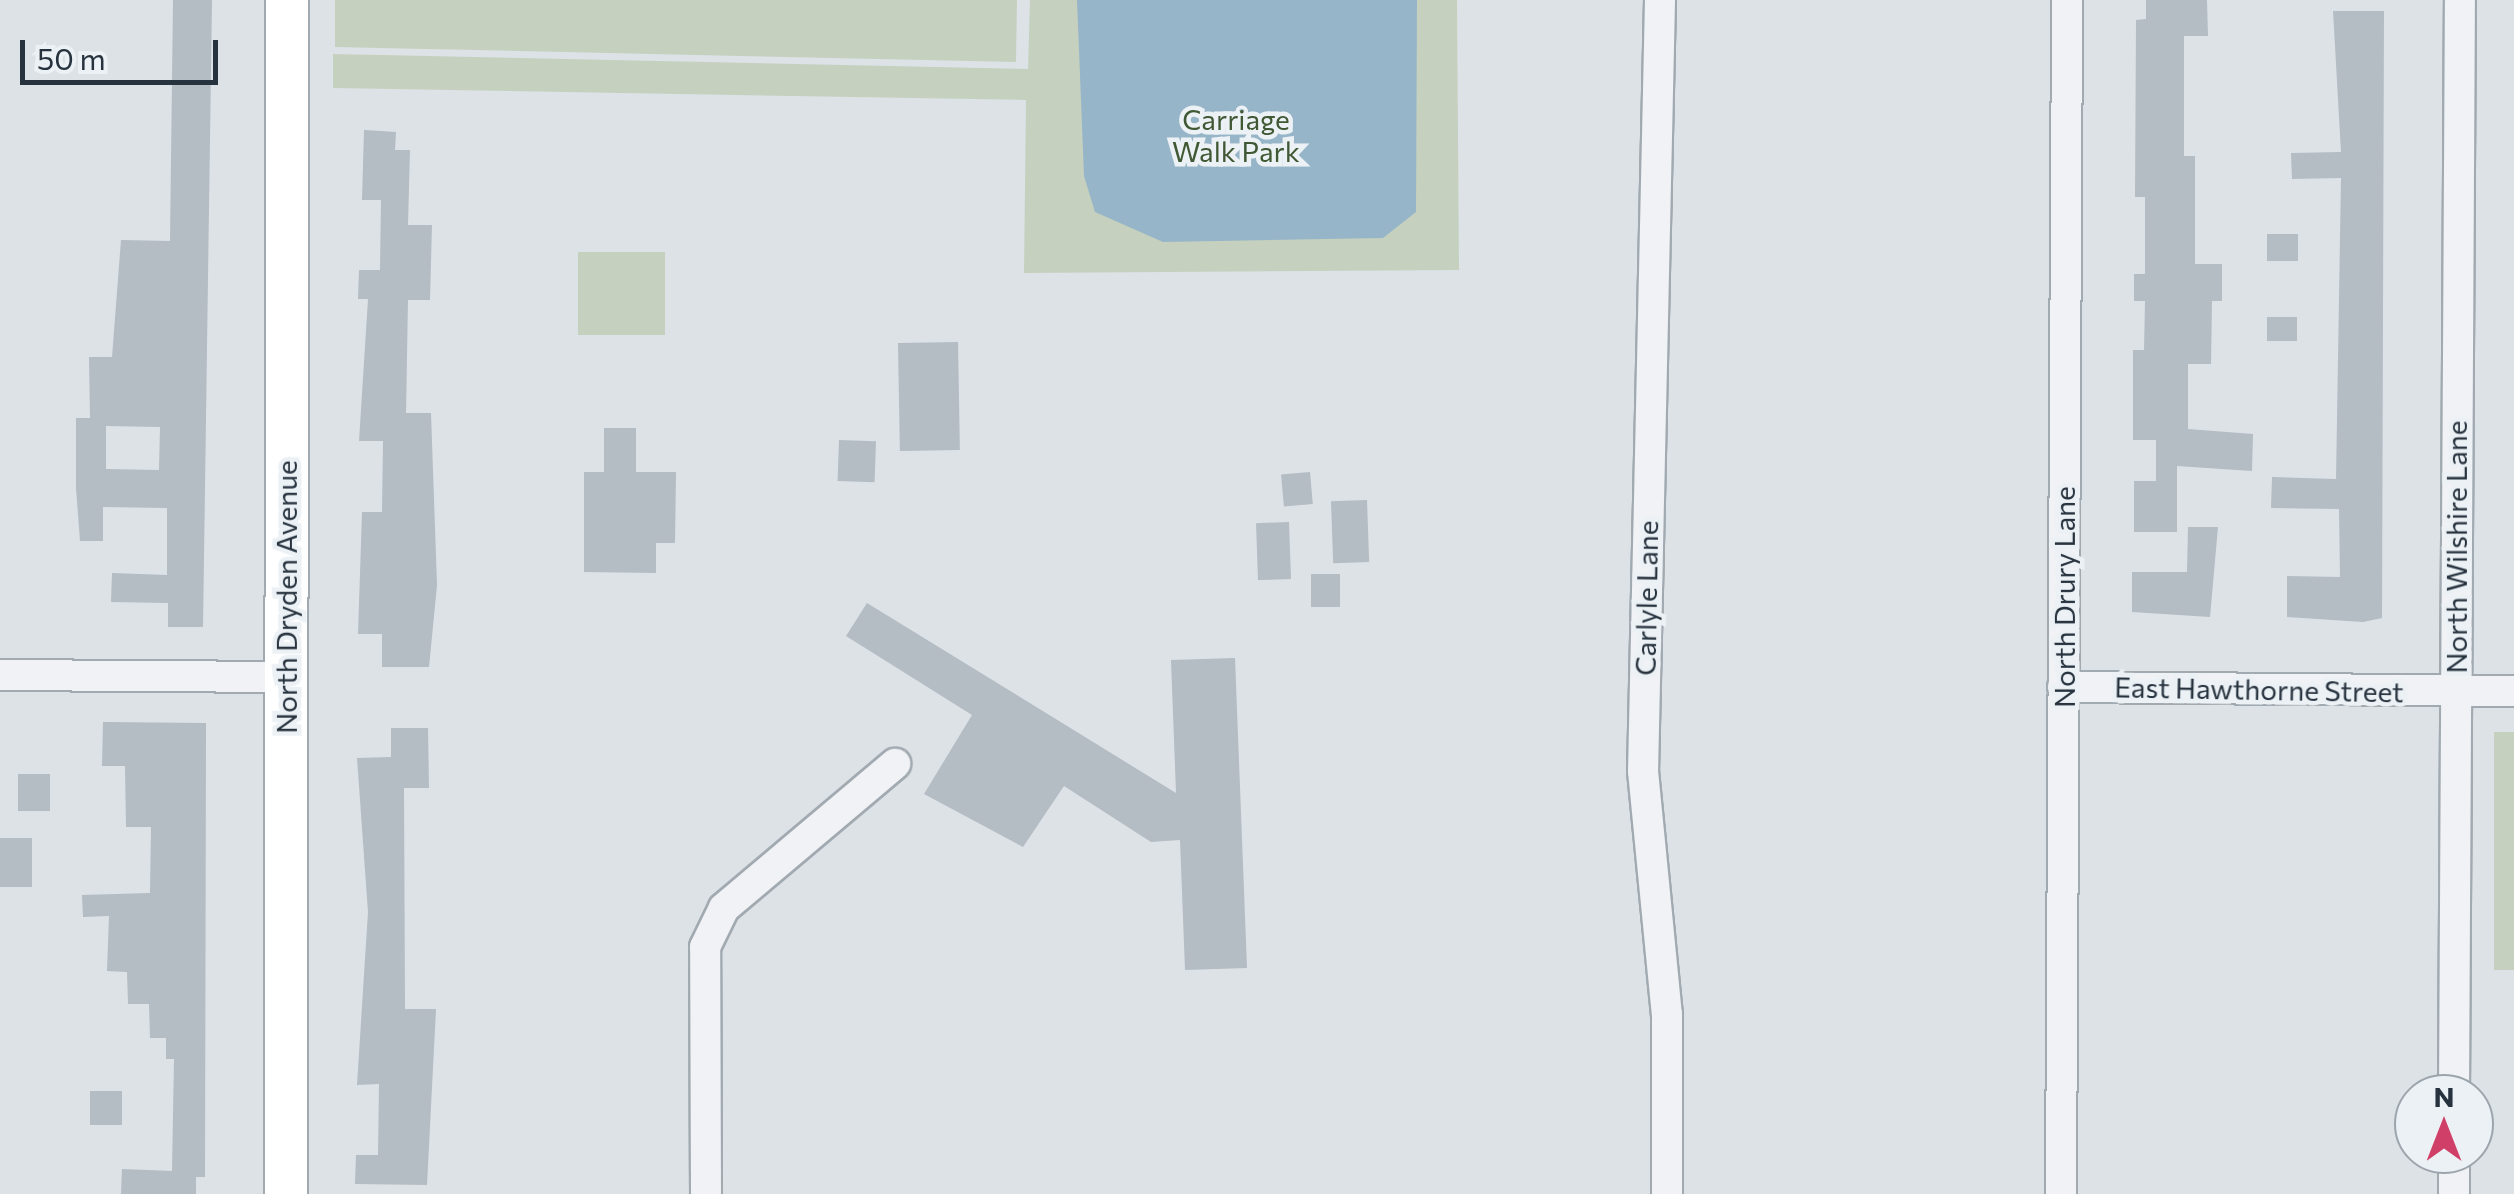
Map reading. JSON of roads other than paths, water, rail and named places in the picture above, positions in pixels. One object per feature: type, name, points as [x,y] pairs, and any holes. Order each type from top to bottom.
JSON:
[{"type":"street","name":"North Dryden Avenue","points":[[286,1194],[287,0]]},
{"type":"street","name":"Carlyle Lane","points":[[1660,0],[1642,771],[1667,1014],[1667,1194]]},
{"type":"street","name":"North Drury Lane","points":[[2061,1194],[2067,0]]},
{"type":"street","name":"North Wilshire Lane","points":[[2454,1074],[2460,0]]},
{"type":"street","points":[[0,675],[286,677]]},
{"type":"street","name":"East Hawthorne Street","points":[[2064,686],[2514,691]]},
{"type":"street","points":[[706,1194],[704,947],[724,908],[895,764]]},
{"type":"water","points":[[1077,0],[1417,0],[1416,212],[1383,238],[1163,242],[1095,212],[1084,176]]},
{"type":"park label","name":"Carriage Walk Park","points":[[1236,135]]}]
